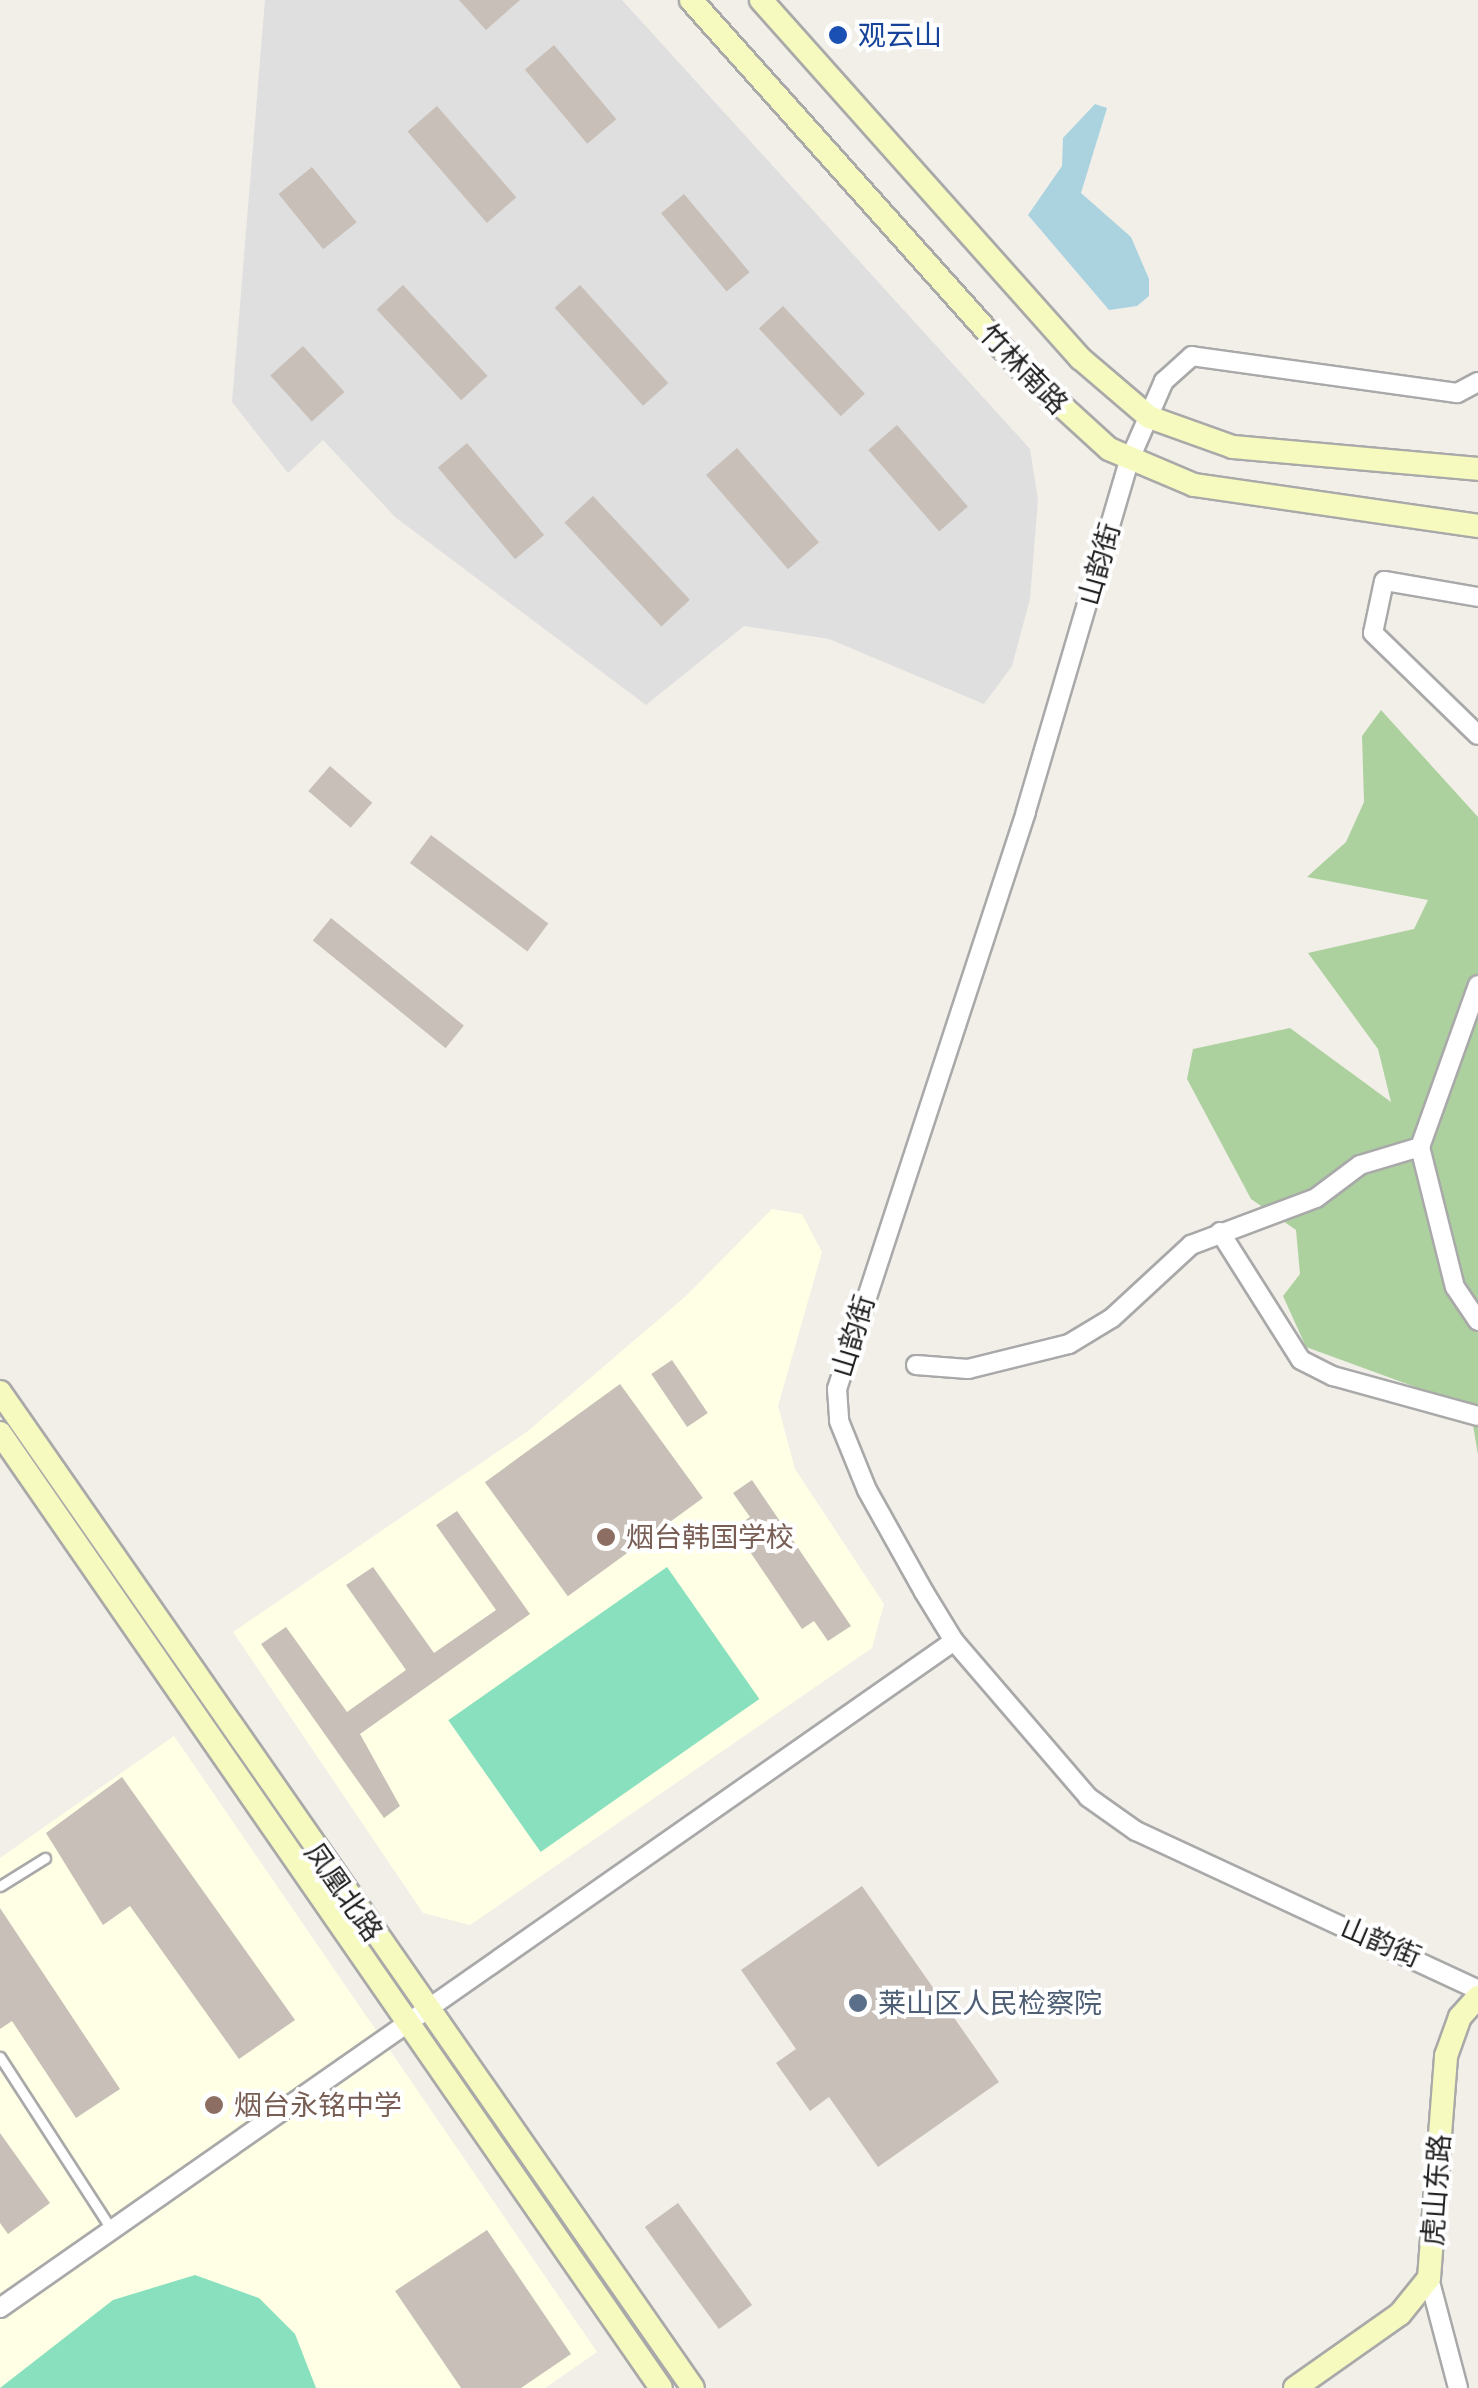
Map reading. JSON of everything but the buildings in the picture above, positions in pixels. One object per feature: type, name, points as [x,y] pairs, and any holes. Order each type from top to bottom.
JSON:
[{"type":"street","name":"竹林南路","points":[[692,0],[1018,366],[1090,435],[1129,460],[1194,485],[1478,526]]},
{"type":"street","name":"竹林南路","points":[[761,0],[1080,358],[1149,416],[1233,448],[1478,470]]},
{"type":"street","name":"山韵街","points":[[1478,382],[1457,393],[1192,356],[1164,381],[1129,460],[1026,812],[837,1389],[839,1421],[867,1490],[954,1641],[1088,1797],[1136,1830],[1478,1994]]},
{"type":"street","points":[[1478,598],[1384,581],[1373,633],[1478,734]]},
{"type":"street","points":[[1478,985],[1420,1147],[1455,1287],[1478,1321]]},
{"type":"street","points":[[916,1365],[968,1370],[1069,1344],[1112,1318],[1191,1244],[1316,1198],[1360,1165],[1420,1147]]},
{"type":"street","points":[[1220,1232],[1301,1360],[1334,1376],[1478,1416]]},
{"type":"street","name":"凤凰北路","points":[[0,1392],[426,2011],[693,2388]]},
{"type":"street","name":"凤凰北路","points":[[0,1432],[404,2026],[662,2388]]},
{"type":"street","points":[[0,2308],[954,1641]]},
{"type":"street","name":"虎山东路","points":[[1295,2388],[1400,2314],[1429,2278],[1446,2056],[1460,2016],[1478,1994]]},
{"type":"street","points":[[1429,2278],[1458,2388]]},
{"type":"lane","points":[[0,1886],[44,1858]]},
{"type":"lane","points":[[0,2057],[112,2230]]},
{"type":"shaded area","points":[[265,0],[622,0],[1030,449],[1038,500],[1030,599],[1012,666],[984,704],[829,639],[744,626],[646,705],[395,517],[323,440],[288,473],[232,402]]},
{"type":"shaded area","name":"烟台韩国学校","points":[[772,1209],[802,1214],[822,1252],[778,1406],[795,1469],[884,1604],[872,1648],[470,1925],[423,1913],[233,1632],[528,1431],[685,1297]]},
{"type":"shaded area","name":"烟台永铭中学","points":[[174,1736],[597,2352],[545,2388],[0,2388],[0,1858]]},
{"type":"green space","points":[[1381,710],[1478,817],[1478,1455],[1470,1407],[1306,1347],[1283,1296],[1300,1274],[1296,1230],[1251,1199],[1187,1079],[1193,1049],[1290,1028],[1391,1102],[1378,1049],[1308,953],[1414,929],[1428,900],[1307,877],[1346,842],[1364,802],[1362,736]]},
{"type":"green space","points":[[667,1567],[759,1699],[541,1852],[448,1720]]},
{"type":"green space","points":[[195,2275],[259,2298],[295,2334],[316,2388],[0,2388],[113,2300]]},
{"type":"water","points":[[1095,104],[1107,108],[1081,193],[1131,237],[1149,279],[1149,296],[1137,306],[1109,310],[1028,215],[1062,166],[1063,138]]},
{"type":"place","name":"观云山","points":[[838,35]]},
{"type":"place","name":"烟台韩国学校","points":[[606,1537]]},
{"type":"place","name":"莱山区人民检察院","points":[[858,2003]]},
{"type":"place","name":"烟台永铭中学","points":[[214,2105]]}]
